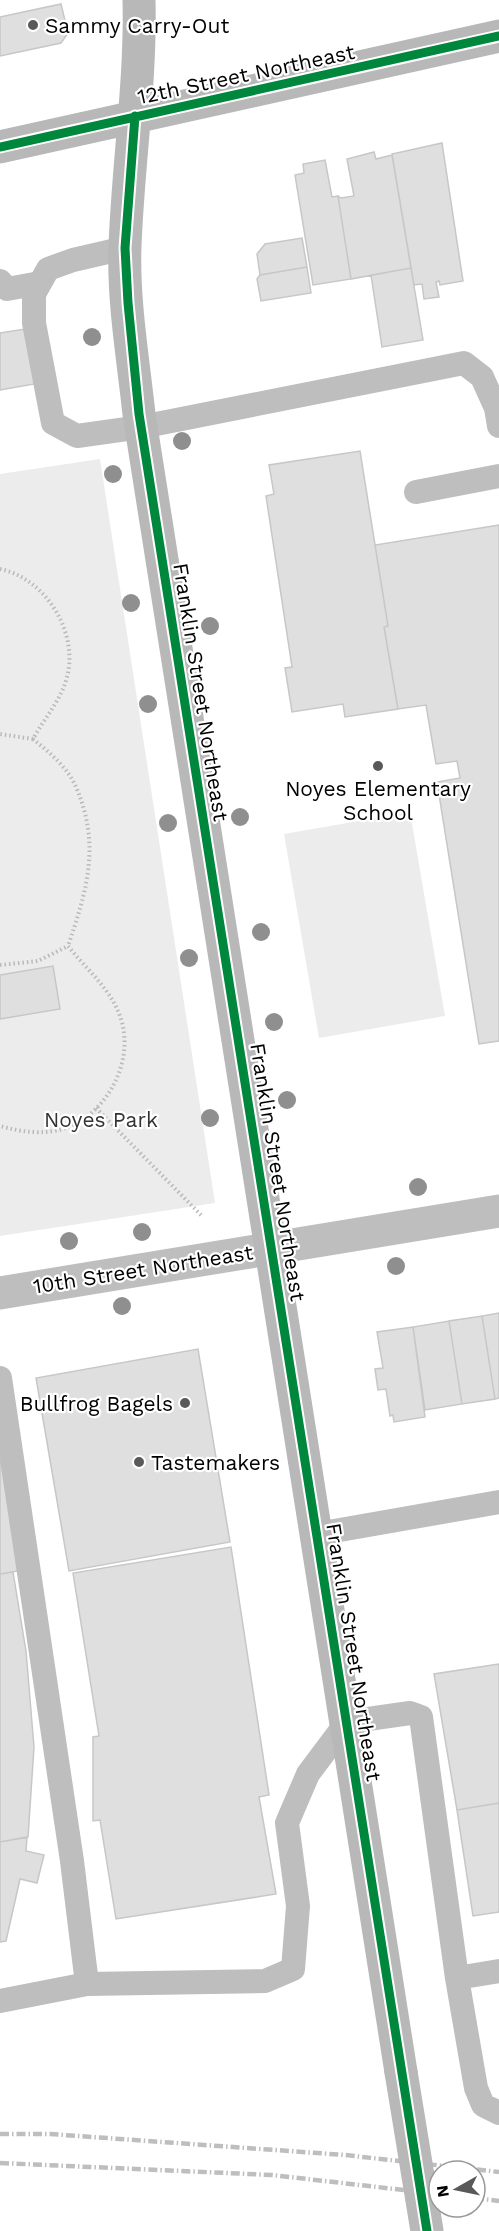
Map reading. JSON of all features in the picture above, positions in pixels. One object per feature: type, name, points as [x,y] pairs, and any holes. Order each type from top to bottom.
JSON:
[{"type":"street","name":"Franklin Street Northeast","points":[[139,0],[140,29],[125,248],[128,303],[141,427],[427,2231]]},
{"type":"street","name":"12th Street Northeast","points":[[0,147],[499,36]]},
{"type":"street","name":"10th Street Northeast","points":[[0,1293],[499,1211]]},
{"type":"lane","points":[[125,248],[73,260],[48,269],[34,294],[34,323],[53,423],[77,436],[141,427],[464,363],[482,377],[496,408],[499,426]]},
{"type":"lane","points":[[2,288],[40,283]]},
{"type":"lane","points":[[416,492],[499,476]]},
{"type":"lane","points":[[0,1378],[72,1861],[87,1984]]},
{"type":"lane","points":[[317,1534],[499,1502]]},
{"type":"lane","points":[[0,2001],[87,1984],[265,1981],[293,1970],[298,1906],[287,1823],[308,1774],[347,1722],[410,1713],[420,1717],[457,1978],[476,2088],[483,2105],[499,2113]]},
{"type":"lane","points":[[457,1978],[499,1971]]},
{"type":"path","points":[[0,570],[10,572],[37,587],[57,611],[68,641],[69,672],[59,699],[33,739]]},
{"type":"path","points":[[0,734],[33,739],[56,759],[76,786],[89,831],[90,871],[68,946],[38,961],[0,965]]},
{"type":"path","points":[[0,1126],[25,1133],[56,1131],[82,1120],[96,1108],[104,1101],[119,1077],[125,1048],[122,1020],[109,994],[68,946]]},
{"type":"path","points":[[96,1108],[201,1215]]},
{"type":"green space","name":"Noyes Park","points":[[100,459],[215,1203],[0,1236],[0,474]]},
{"type":"green space","points":[[410,812],[445,1016],[319,1038],[284,834]]},
{"type":"building","name":"Sammy Carry-Out","points":[[61,4],[68,33],[61,43],[0,56],[0,17]]},
{"type":"building","points":[[442,143],[463,281],[440,285],[439,281],[436,282],[439,297],[424,299],[422,284],[414,285],[392,154]]},
{"type":"building","points":[[374,152],[376,159],[392,155],[411,268],[351,279],[338,196],[341,198],[354,196],[347,159]]},
{"type":"building","points":[[325,160],[332,197],[338,196],[351,279],[313,285],[295,175],[304,173],[303,164]]},
{"type":"building","points":[[302,238],[307,267],[260,275],[257,254],[265,244]]},
{"type":"building","points":[[307,267],[311,293],[261,301],[257,279],[260,275]]},
{"type":"building","points":[[411,268],[423,340],[382,347],[371,275]]},
{"type":"building","points":[[31,328],[40,383],[0,390],[0,333]]},
{"type":"building","points":[[360,451],[388,626],[384,627],[398,709],[345,717],[343,704],[292,712],[285,668],[292,667],[266,496],[274,494],[269,465]]},
{"type":"building","points":[[499,525],[499,1041],[479,1044],[437,782],[460,778],[457,761],[436,764],[426,705],[398,709],[384,627],[388,626],[375,545]]},
{"type":"building","points":[[53,966],[60,1009],[0,1019],[0,975]]},
{"type":"building","points":[[499,1313],[499,1398],[495,1399],[482,1316]]},
{"type":"building","points":[[482,1316],[495,1399],[462,1404],[449,1321]]},
{"type":"building","points":[[449,1321],[462,1404],[425,1410],[413,1327]]},
{"type":"building","points":[[413,1327],[425,1417],[394,1422],[393,1415],[390,1416],[386,1389],[378,1390],[375,1369],[383,1368],[377,1332]]},
{"type":"building","points":[[198,1349],[230,1542],[69,1571],[36,1378]]},
{"type":"building","points":[[0,1455],[18,1571],[0,1574]]},
{"type":"building","points":[[231,1547],[269,1795],[259,1797],[276,1894],[116,1919],[100,1820],[93,1821],[93,1737],[99,1736],[73,1573]]},
{"type":"building","points":[[13,1572],[26,1651],[34,1747],[28,1837],[0,1842],[0,1574]]},
{"type":"building","points":[[499,1664],[499,1803],[457,1810],[434,1674]]},
{"type":"building","points":[[499,1803],[499,1912],[473,1916],[457,1810]]},
{"type":"building","points":[[27,1837],[26,1851],[44,1855],[37,1883],[20,1879],[6,1941],[0,1942],[0,1842]]},
{"type":"railway","points":[[0,2134],[50,2134],[345,2155],[499,2172]]},
{"type":"railway","points":[[0,2163],[272,2175],[427,2193]]},
{"type":"railway","points":[[487,2200],[499,2201]]},
{"type":"cycle path","points":[[0,147],[499,36]]},
{"type":"cycle path","points":[[135,116],[125,248],[139,414],[427,2231]]},
{"type":"place","name":"Sammy Carry-Out","points":[[33,25]]},
{"type":"place","name":"Noyes Elementary School","points":[[378,766]]},
{"type":"place","name":"Bullfrog Bagels","points":[[185,1403]]},
{"type":"place","name":"Tastemakers","points":[[139,1462]]}]
